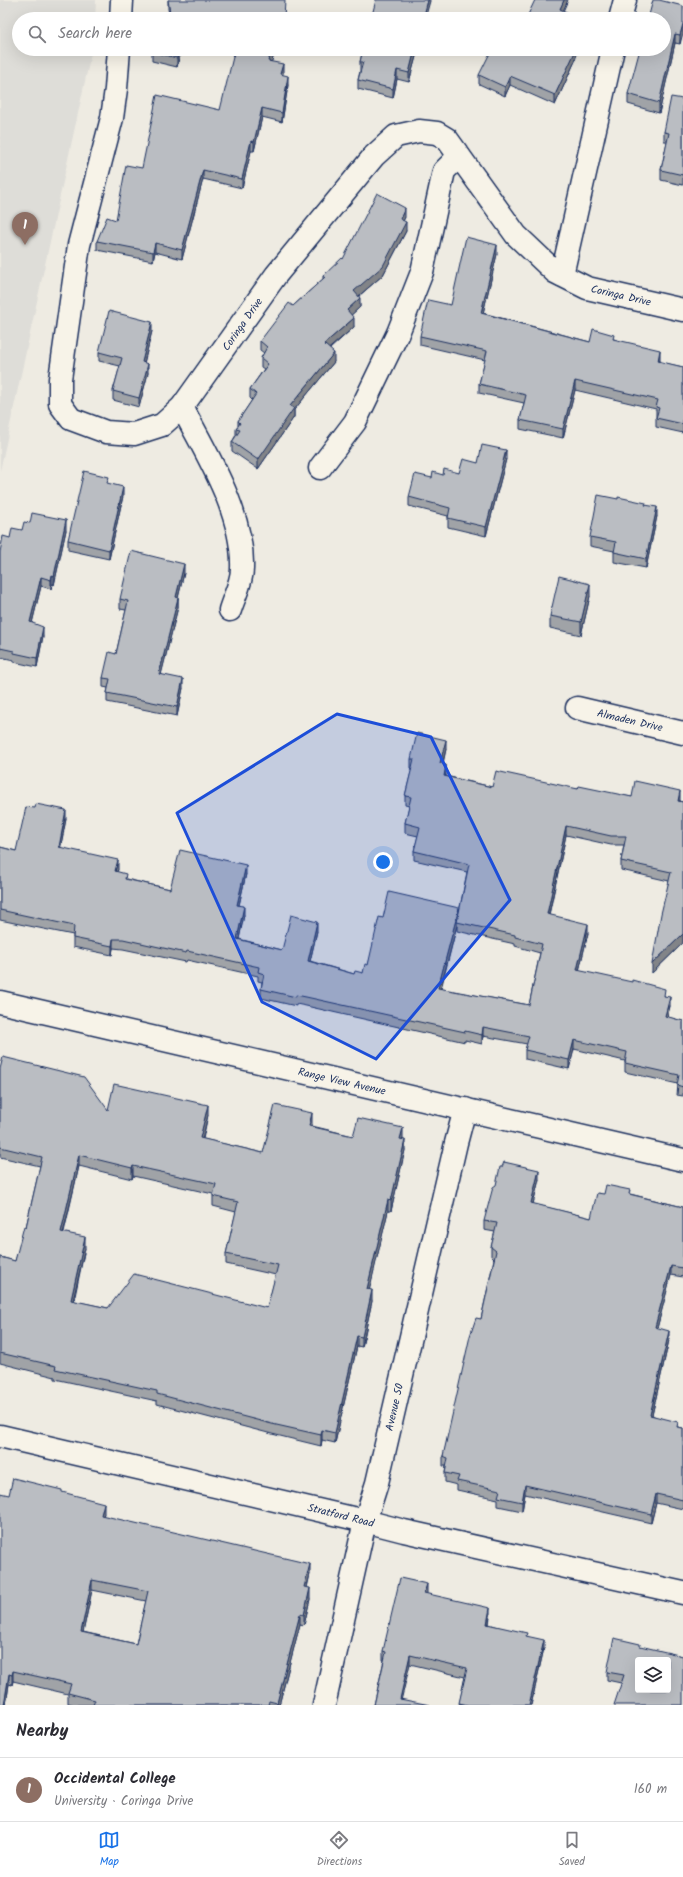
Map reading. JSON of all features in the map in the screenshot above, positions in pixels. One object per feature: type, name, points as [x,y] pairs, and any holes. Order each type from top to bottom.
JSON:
[{"type":"street","points":[[121,12],[122,0]]},
{"type":"street","points":[[622,12],[625,0]]},
{"type":"street","name":"Coringa Drive","points":[[118,56],[112,118],[79,245],[60,379],[60,404],[71,419],[106,432],[134,434],[162,425],[182,407],[276,275],[374,156],[396,136],[419,131],[437,133],[447,139],[516,235],[555,272],[587,288],[683,310]]},
{"type":"street","points":[[562,275],[611,56]]},
{"type":"street","points":[[320,468],[355,422],[398,333],[422,272],[444,171],[459,156]]},
{"type":"street","points":[[182,407],[224,489],[240,537],[242,570],[230,610]]},
{"type":"street","name":"Almaden Drive","points":[[576,708],[683,733]]},
{"type":"street","name":"Range View Avenue","points":[[0,1002],[683,1160]]},
{"type":"street","name":"Avenue 50","points":[[324,1705],[365,1521],[377,1483],[456,1142],[465,1109]]},
{"type":"street","name":"Stratford Road","points":[[0,1436],[404,1531],[683,1593]]},
{"type":"highlighted area","points":[[337,714],[431,737],[510,900],[376,1059],[262,1002],[177,813]]},
{"type":"shaded area","points":[[0,0],[96,0],[95,12],[12,12],[12,56],[90,56],[0,471]]},
{"type":"building","points":[[168,0],[285,0],[284,12],[170,12]]},
{"type":"building","points":[[376,0],[428,0],[425,12],[373,12]]},
{"type":"building","points":[[535,0],[564,0],[560,9],[567,12],[529,12]]},
{"type":"building","points":[[653,0],[683,6],[683,24],[680,35],[675,34],[671,51],[671,12],[650,12]]},
{"type":"building","points":[[233,56],[270,56],[268,61],[283,64],[280,74],[288,76],[282,113],[262,108],[254,142],[251,141],[242,179],[203,170],[182,250],[155,243],[153,252],[97,241],[107,217],[116,220],[126,165],[142,168],[157,95],[220,110]]},
{"type":"building","points":[[361,56],[413,56],[409,73],[397,70],[393,89],[358,80],[363,62],[360,62]]},
{"type":"building","points":[[488,56],[573,56],[555,95],[510,76],[505,87],[479,75]]},
{"type":"building","points":[[638,56],[670,56],[659,103],[628,94]]},
{"type":"building","points":[[671,97],[683,99],[683,175],[661,170],[669,133],[664,132]]},
{"type":"building","points":[[377,193],[405,208],[400,219],[406,222],[383,266],[354,291],[360,298],[347,310],[354,318],[324,344],[334,353],[290,406],[294,408],[258,460],[232,442],[240,430],[236,429],[240,423],[238,421],[256,394],[250,389],[268,364],[261,358],[267,347],[260,341],[289,303],[293,306],[325,277],[323,276],[342,258],[343,259]]},
{"type":"building","points":[[466,237],[497,245],[481,313],[590,342],[593,329],[614,335],[613,339],[660,350],[658,361],[683,367],[683,424],[656,418],[659,408],[656,407],[658,400],[575,381],[563,429],[520,420],[526,395],[479,384],[487,351],[420,336],[428,300],[451,305]]},
{"type":"building","points":[[109,311],[152,322],[142,362],[148,364],[139,398],[113,391],[122,358],[99,352]]},
{"type":"building","points":[[482,445],[506,450],[486,527],[448,518],[450,508],[409,497],[415,474],[432,478],[433,472],[443,475],[444,469],[459,473],[463,459],[478,463]]},
{"type":"building","points":[[84,471],[109,477],[107,483],[123,487],[109,550],[68,540]]},
{"type":"building","points":[[598,495],[618,499],[618,497],[657,507],[646,559],[614,552],[616,542],[590,537]]},
{"type":"building","points":[[32,513],[66,520],[54,576],[52,575],[51,580],[41,577],[30,622],[43,627],[37,658],[0,648],[0,552],[3,536],[10,538],[12,528],[22,530],[24,522],[30,523]]},
{"type":"building","points":[[131,551],[184,564],[176,597],[178,598],[159,674],[183,679],[177,707],[107,693],[110,679],[103,678],[109,652],[116,654],[128,601],[120,599]]},
{"type":"building","points":[[559,576],[590,584],[581,622],[550,616]]},
{"type":"building","points":[[417,733],[446,740],[440,763],[446,765],[444,776],[492,787],[496,771],[578,789],[579,786],[632,797],[635,781],[680,791],[678,801],[683,802],[683,934],[652,964],[661,914],[671,872],[621,861],[626,836],[611,836],[566,826],[547,914],[588,924],[577,970],[632,982],[632,980],[665,989],[664,996],[670,997],[665,1016],[683,1021],[683,1087],[677,1085],[679,1075],[625,1063],[627,1052],[574,1040],[569,1060],[525,1050],[529,1036],[483,1027],[482,1035],[306,997],[296,995],[296,997],[261,989],[264,974],[258,972],[259,967],[123,939],[113,939],[112,946],[73,938],[74,926],[0,910],[0,847],[16,851],[26,807],[35,808],[36,804],[66,810],[59,847],[118,860],[115,871],[126,874],[125,879],[170,889],[180,850],[246,865],[237,905],[244,906],[237,939],[282,950],[291,915],[317,922],[308,961],[354,974],[355,971],[363,973],[365,964],[368,965],[379,917],[383,918],[389,892],[459,908],[438,988],[529,1005],[542,944],[515,937],[515,935],[457,922],[469,864],[414,851],[420,827],[405,823],[411,797],[405,796],[414,759],[411,759]]},
{"type":"building","points":[[3,1057],[84,1077],[108,1110],[114,1084],[208,1105],[200,1138],[263,1153],[275,1105],[312,1113],[309,1126],[353,1136],[358,1118],[403,1128],[400,1139],[405,1140],[391,1201],[388,1200],[367,1289],[372,1290],[362,1337],[357,1336],[335,1433],[322,1430],[321,1435],[272,1424],[157,1394],[157,1391],[55,1369],[56,1366],[0,1353],[0,1257],[15,1261],[24,1226],[26,1227],[42,1157],[0,1147],[0,1069]],"holes":[[[79,1155],[132,1168],[133,1166],[216,1184],[213,1196],[238,1202],[226,1254],[278,1265],[267,1308],[134,1274],[108,1308],[71,1300],[85,1237],[61,1232]]]},
{"type":"building","points":[[504,1162],[539,1170],[531,1203],[591,1218],[597,1193],[604,1194],[606,1185],[630,1190],[629,1194],[683,1207],[683,1268],[671,1266],[655,1327],[669,1331],[650,1415],[678,1422],[677,1427],[683,1428],[683,1500],[656,1494],[651,1514],[525,1485],[522,1502],[498,1497],[500,1490],[457,1481],[459,1476],[445,1473],[448,1458],[443,1456],[470,1336],[476,1318],[481,1319],[496,1251],[491,1247],[497,1223],[484,1221],[493,1187],[496,1185],[500,1167],[502,1167]]},
{"type":"building","points":[[13,1478],[62,1490],[62,1492],[104,1503],[101,1515],[310,1564],[304,1587],[310,1588],[304,1615],[300,1614],[277,1703],[269,1701],[268,1705],[93,1705],[95,1700],[68,1693],[71,1684],[13,1671],[12,1675],[9,1674],[4,1705],[0,1705],[0,1493],[9,1495]],"holes":[[[92,1580],[148,1591],[136,1644],[81,1632]]]},
{"type":"building","points":[[400,1578],[427,1584],[424,1593],[490,1608],[487,1624],[527,1633],[526,1636],[544,1640],[529,1705],[468,1705],[459,1703],[467,1668],[410,1655],[400,1699],[430,1705],[374,1705],[386,1652],[383,1651]]},
{"type":"building","points":[[614,1638],[683,1656],[683,1705],[614,1705],[624,1675],[607,1672]]},
{"type":"place","name":"Occidental College","points":[[25,245]]}]
